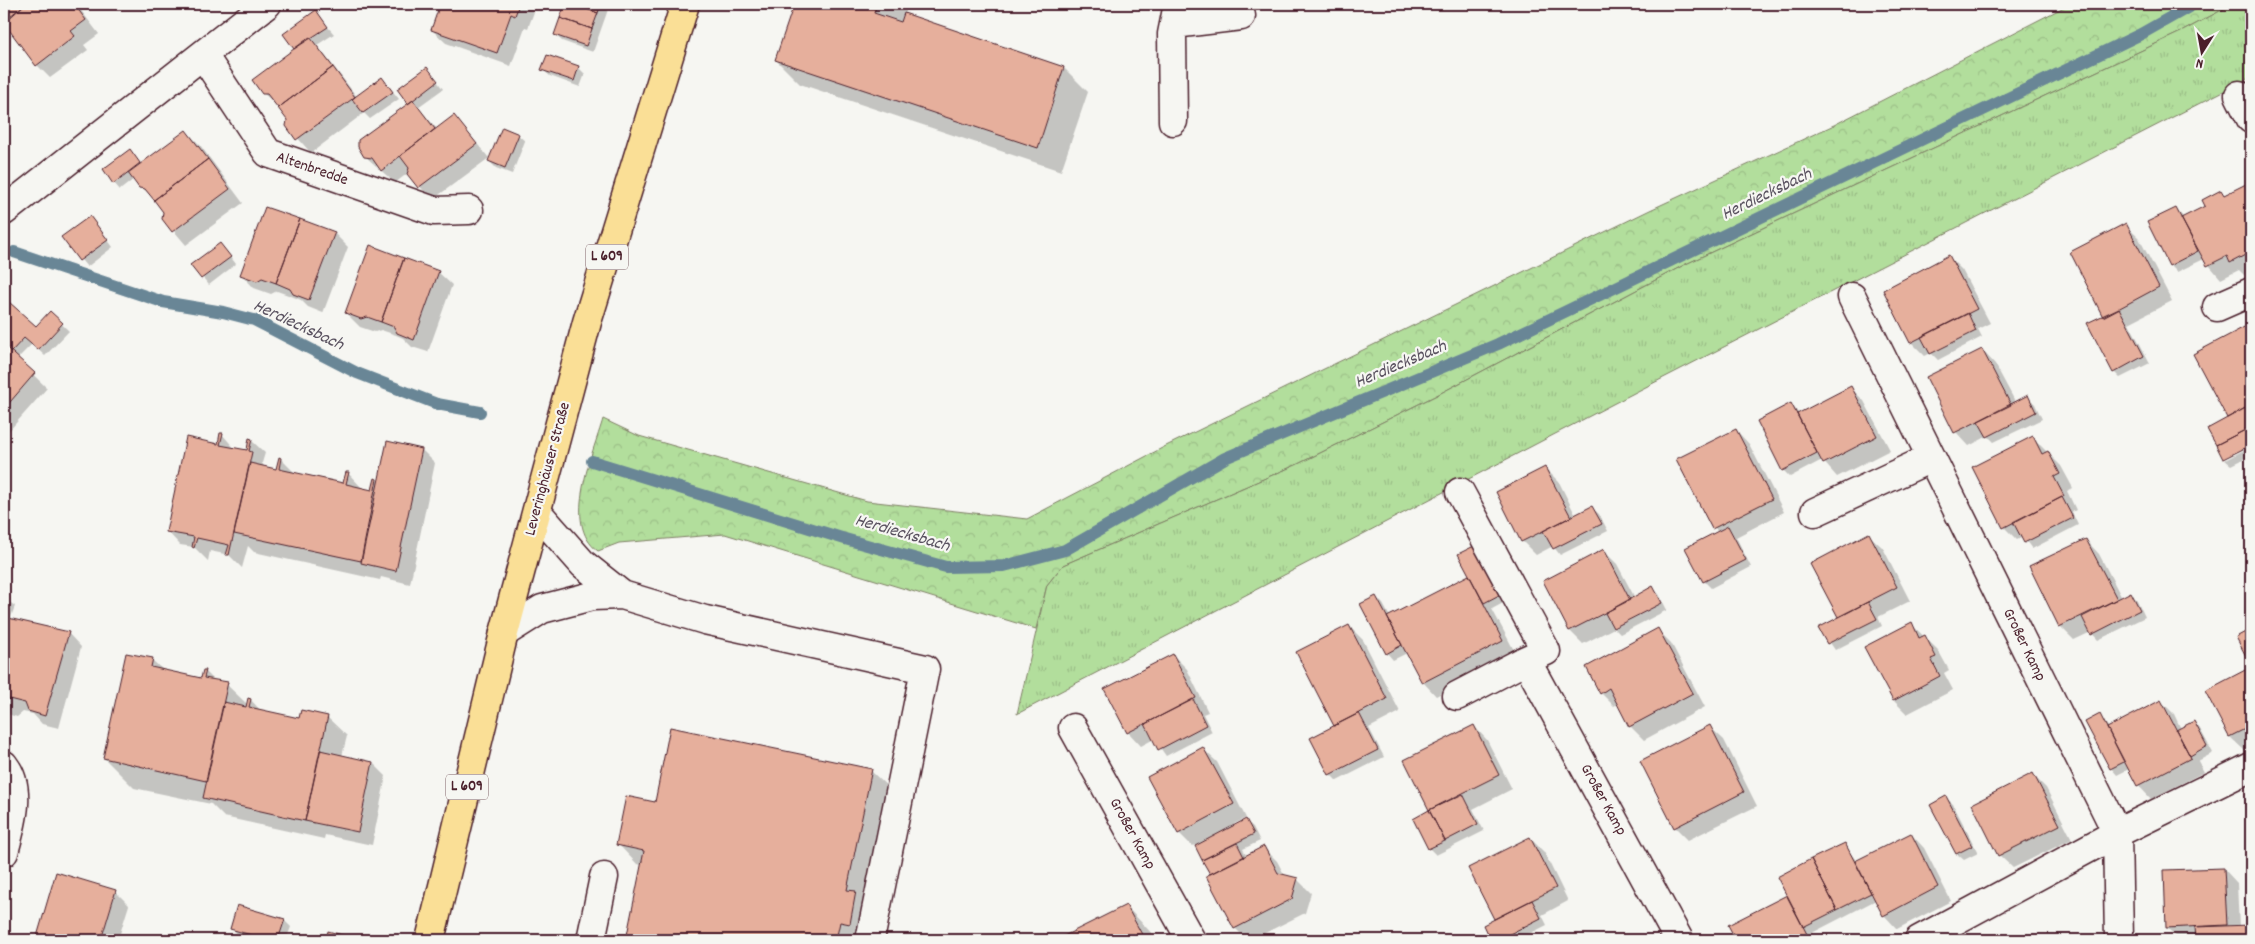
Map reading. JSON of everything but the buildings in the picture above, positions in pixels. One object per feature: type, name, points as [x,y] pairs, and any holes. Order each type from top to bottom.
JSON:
[{"type":"main road","name":"Leveringhäuser Straße","points":[[430,940],[504,633],[586,322],[685,4]]},
{"type":"street","points":[[4,211],[267,4]]},
{"type":"street","points":[[1173,121],[1176,14],[1241,16]]},
{"type":"street","name":"Altenbredde","points":[[203,55],[268,153],[434,211],[469,210]]},
{"type":"street","points":[[2239,95],[2251,119]]},
{"type":"street","points":[[2217,307],[2251,292]]},
{"type":"street","name":"Großer Kamp","points":[[1852,297],[2116,833],[2119,940]]},
{"type":"street","points":[[1815,512],[1931,458]]},
{"type":"street","points":[[1457,696],[1546,651],[1460,492]]},
{"type":"street","points":[[536,512],[583,564],[622,595]]},
{"type":"street","points":[[504,633],[542,609],[592,596],[622,595],[705,620],[925,669],[870,940]]},
{"type":"street","name":"Großer Kamp","points":[[1526,660],[1679,940]]},
{"type":"street","name":"Großer Kamp","points":[[1073,728],[1191,940]]},
{"type":"street","points":[[4,765],[9,771],[13,787],[14,804],[12,821],[4,852]]},
{"type":"street","points":[[1918,940],[2116,833],[2251,767]]},
{"type":"street","points":[[591,940],[604,877]]},
{"type":"green space","points":[[2070,4],[2233,4],[2181,32],[1686,264],[1437,395],[1296,465],[1063,565],[1047,585],[1036,629],[725,534],[619,543],[598,551],[587,539],[582,524],[583,488],[603,419],[639,436],[867,501],[1027,519],[1164,447],[1650,210],[1834,125]]},
{"type":"green space","points":[[2233,4],[2251,4],[2251,77],[1634,393],[1017,714],[1047,585],[1063,565],[1296,465],[1437,395],[1686,264],[2181,32]]},
{"type":"waterway","name":"Herdiecksbach","points":[[592,461],[845,539],[946,567],[1004,566],[1065,550],[1225,458],[1498,344],[2141,34],[2194,4]]},
{"type":"waterway","name":"Herdiecksbach","points":[[14,252],[163,302],[223,312],[254,320],[357,373],[437,404],[480,412]]}]
